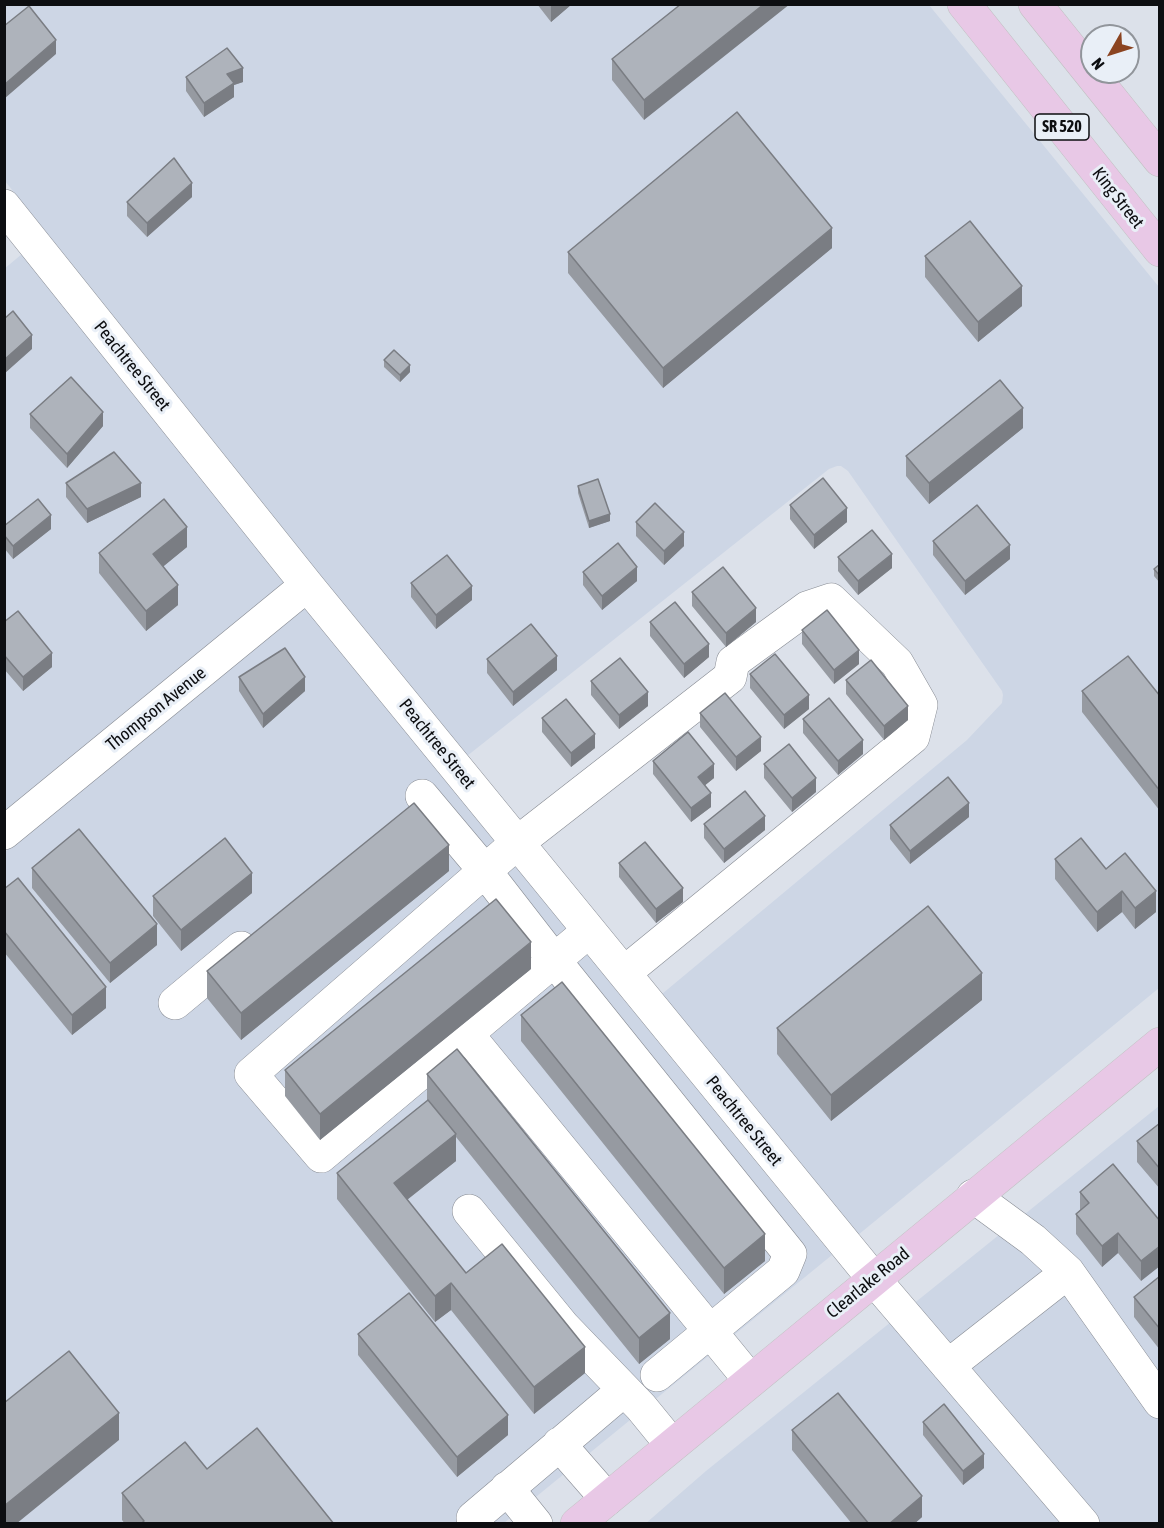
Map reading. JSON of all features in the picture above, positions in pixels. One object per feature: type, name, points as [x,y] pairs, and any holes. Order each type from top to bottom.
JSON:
[{"type":"main road","name":"King Street","points":[[964,4],[1160,250]]},
{"type":"main road","name":"SR 520","points":[[1035,4],[1160,160]]},
{"type":"main road","name":"Clearlake Road","points":[[592,1515],[672,1445],[873,1278],[1160,1044]]},
{"type":"street","name":"Peachtree Street","points":[[4,207],[15,242],[307,585],[873,1278],[1083,1524]]},
{"type":"street","name":"Thompson Avenue","points":[[4,833],[307,585]]},
{"type":"street","points":[[589,931],[321,1156],[251,1074],[517,843],[730,677],[733,662],[807,608],[831,600],[897,663],[921,705],[913,738],[624,973]]},
{"type":"street","points":[[456,767],[413,804],[485,871],[790,1254],[783,1270],[657,1375]]},
{"type":"street","points":[[175,1003],[266,926]]},
{"type":"street","points":[[467,1034],[750,1380]]},
{"type":"street","points":[[973,1196],[1033,1239],[1068,1272],[1160,1402]]},
{"type":"street","points":[[469,1211],[563,1326],[641,1407],[672,1445]]},
{"type":"street","points":[[948,1366],[1068,1272]]},
{"type":"street","points":[[473,1518],[624,1390]]},
{"type":"street","points":[[559,1444],[592,1515]]},
{"type":"street","points":[[507,1488],[536,1524]]},
{"type":"shaded area","points":[[5,5],[929,5],[1159,287],[1159,988],[858,1235],[662,994],[967,740],[1002,703],[1002,691],[848,471],[837,466],[829,469],[467,756],[5,181]]},
{"type":"shaded area","points":[[22,254],[286,585],[5,815],[4,269]]},
{"type":"shaded area","points":[[304,607],[832,1255],[504,1523],[5,1524],[5,852]]},
{"type":"shaded area","points":[[1159,1106],[1159,1523],[645,1524],[706,1471]]},
{"type":"building","points":[[681,4],[764,4],[644,100],[612,59]]},
{"type":"building","points":[[29,6],[56,40],[4,85],[4,26]]},
{"type":"building","points":[[227,48],[243,68],[227,74],[234,83],[204,103],[186,77]]},
{"type":"building","points":[[737,112],[832,228],[663,368],[568,252]]},
{"type":"building","points":[[174,158],[192,183],[147,223],[127,202]]},
{"type":"building","points":[[970,221],[1022,286],[978,322],[925,256]]},
{"type":"building","points":[[13,311],[32,335],[4,360],[4,319]]},
{"type":"building","points":[[394,350],[410,365],[400,375],[384,360]]},
{"type":"building","points":[[71,377],[103,412],[67,454],[30,414]]},
{"type":"building","points":[[1000,380],[1023,408],[929,483],[906,456]]},
{"type":"building","points":[[114,452],[141,483],[87,509],[66,483]]},
{"type":"building","points":[[823,478],[847,508],[814,535],[790,505]]},
{"type":"building","points":[[598,479],[610,514],[589,521],[578,486]]},
{"type":"building","points":[[38,499],[51,515],[13,546],[4,535],[4,526]]},
{"type":"building","points":[[164,499],[187,527],[153,554],[178,585],[146,611],[99,553]]},
{"type":"building","points":[[655,503],[684,532],[664,551],[636,522]]},
{"type":"building","points":[[977,505],[1010,545],[965,581],[933,541]]},
{"type":"building","points":[[872,530],[892,554],[858,581],[838,557]]},
{"type":"building","points":[[618,543],[637,567],[602,596],[583,572]]},
{"type":"building","points":[[447,555],[472,586],[436,615],[411,583]]},
{"type":"building","points":[[1160,564],[1160,576],[1154,569]]},
{"type":"building","points":[[723,567],[756,608],[726,633],[692,592]]},
{"type":"building","points":[[675,602],[709,644],[684,664],[650,622]]},
{"type":"building","points":[[827,610],[859,650],[834,670],[802,630]]},
{"type":"building","points":[[18,611],[52,653],[23,677],[4,655],[4,622]]},
{"type":"building","points":[[531,624],[557,656],[513,692],[487,659]]},
{"type":"building","points":[[285,648],[305,677],[263,714],[239,677]]},
{"type":"building","points":[[775,654],[809,695],[784,715],[750,674]]},
{"type":"building","points":[[1128,656],[1160,696],[1160,791],[1082,691]]},
{"type":"building","points":[[620,658],[648,692],[619,715],[591,681]]},
{"type":"building","points":[[871,660],[908,706],[884,726],[846,680]]},
{"type":"building","points":[[725,693],[761,737],[736,757],[700,713]]},
{"type":"building","points":[[829,698],[863,740],[838,761],[803,719]]},
{"type":"building","points":[[566,699],[595,734],[571,753],[542,718]]},
{"type":"building","points":[[688,732],[714,764],[698,777],[711,793],[691,808],[653,761]]},
{"type":"building","points":[[789,744],[816,778],[792,798],[764,764]]},
{"type":"building","points":[[948,777],[969,803],[910,851],[890,825]]},
{"type":"building","points":[[745,791],[765,816],[724,849],[704,824]]},
{"type":"building","points":[[414,803],[449,845],[241,1013],[207,971]]},
{"type":"building","points":[[79,829],[157,924],[110,963],[32,868]]},
{"type":"building","points":[[225,838],[252,873],[181,930],[153,896]]},
{"type":"building","points":[[1081,838],[1106,869],[1125,853],[1156,891],[1135,908],[1122,891],[1097,912],[1055,859]]},
{"type":"building","points":[[645,842],[683,888],[656,909],[619,863]]},
{"type":"building","points":[[18,878],[106,987],[72,1015],[4,931],[4,889]]},
{"type":"building","points":[[496,899],[531,942],[320,1114],[285,1070]]},
{"type":"building","points":[[928,906],[982,973],[831,1095],[777,1028]]},
{"type":"building","points":[[562,982],[765,1234],[724,1268],[521,1015]]},
{"type":"building","points":[[457,1049],[670,1313],[639,1338],[427,1074]]},
{"type":"building","points":[[428,1100],[456,1134],[394,1183],[466,1273],[502,1244],[585,1347],[534,1387],[451,1283],[435,1296],[337,1173]]},
{"type":"building","points":[[1160,1123],[1160,1169],[1137,1141]]},
{"type":"building","points":[[1113,1164],[1160,1221],[1160,1246],[1141,1261],[1118,1233],[1102,1246],[1076,1214],[1089,1203],[1080,1192]]},
{"type":"building","points":[[1160,1276],[1160,1329],[1134,1297]]},
{"type":"building","points":[[409,1293],[508,1415],[457,1457],[358,1334]]},
{"type":"building","points":[[69,1351],[119,1413],[4,1506],[4,1403]]},
{"type":"building","points":[[838,1393],[922,1496],[889,1524],[869,1524],[792,1430]]},
{"type":"building","points":[[944,1404],[984,1454],[963,1471],[923,1422]]},
{"type":"building","points":[[257,1428],[334,1524],[141,1524],[144,1521],[122,1493],[185,1442],[207,1469]]}]
